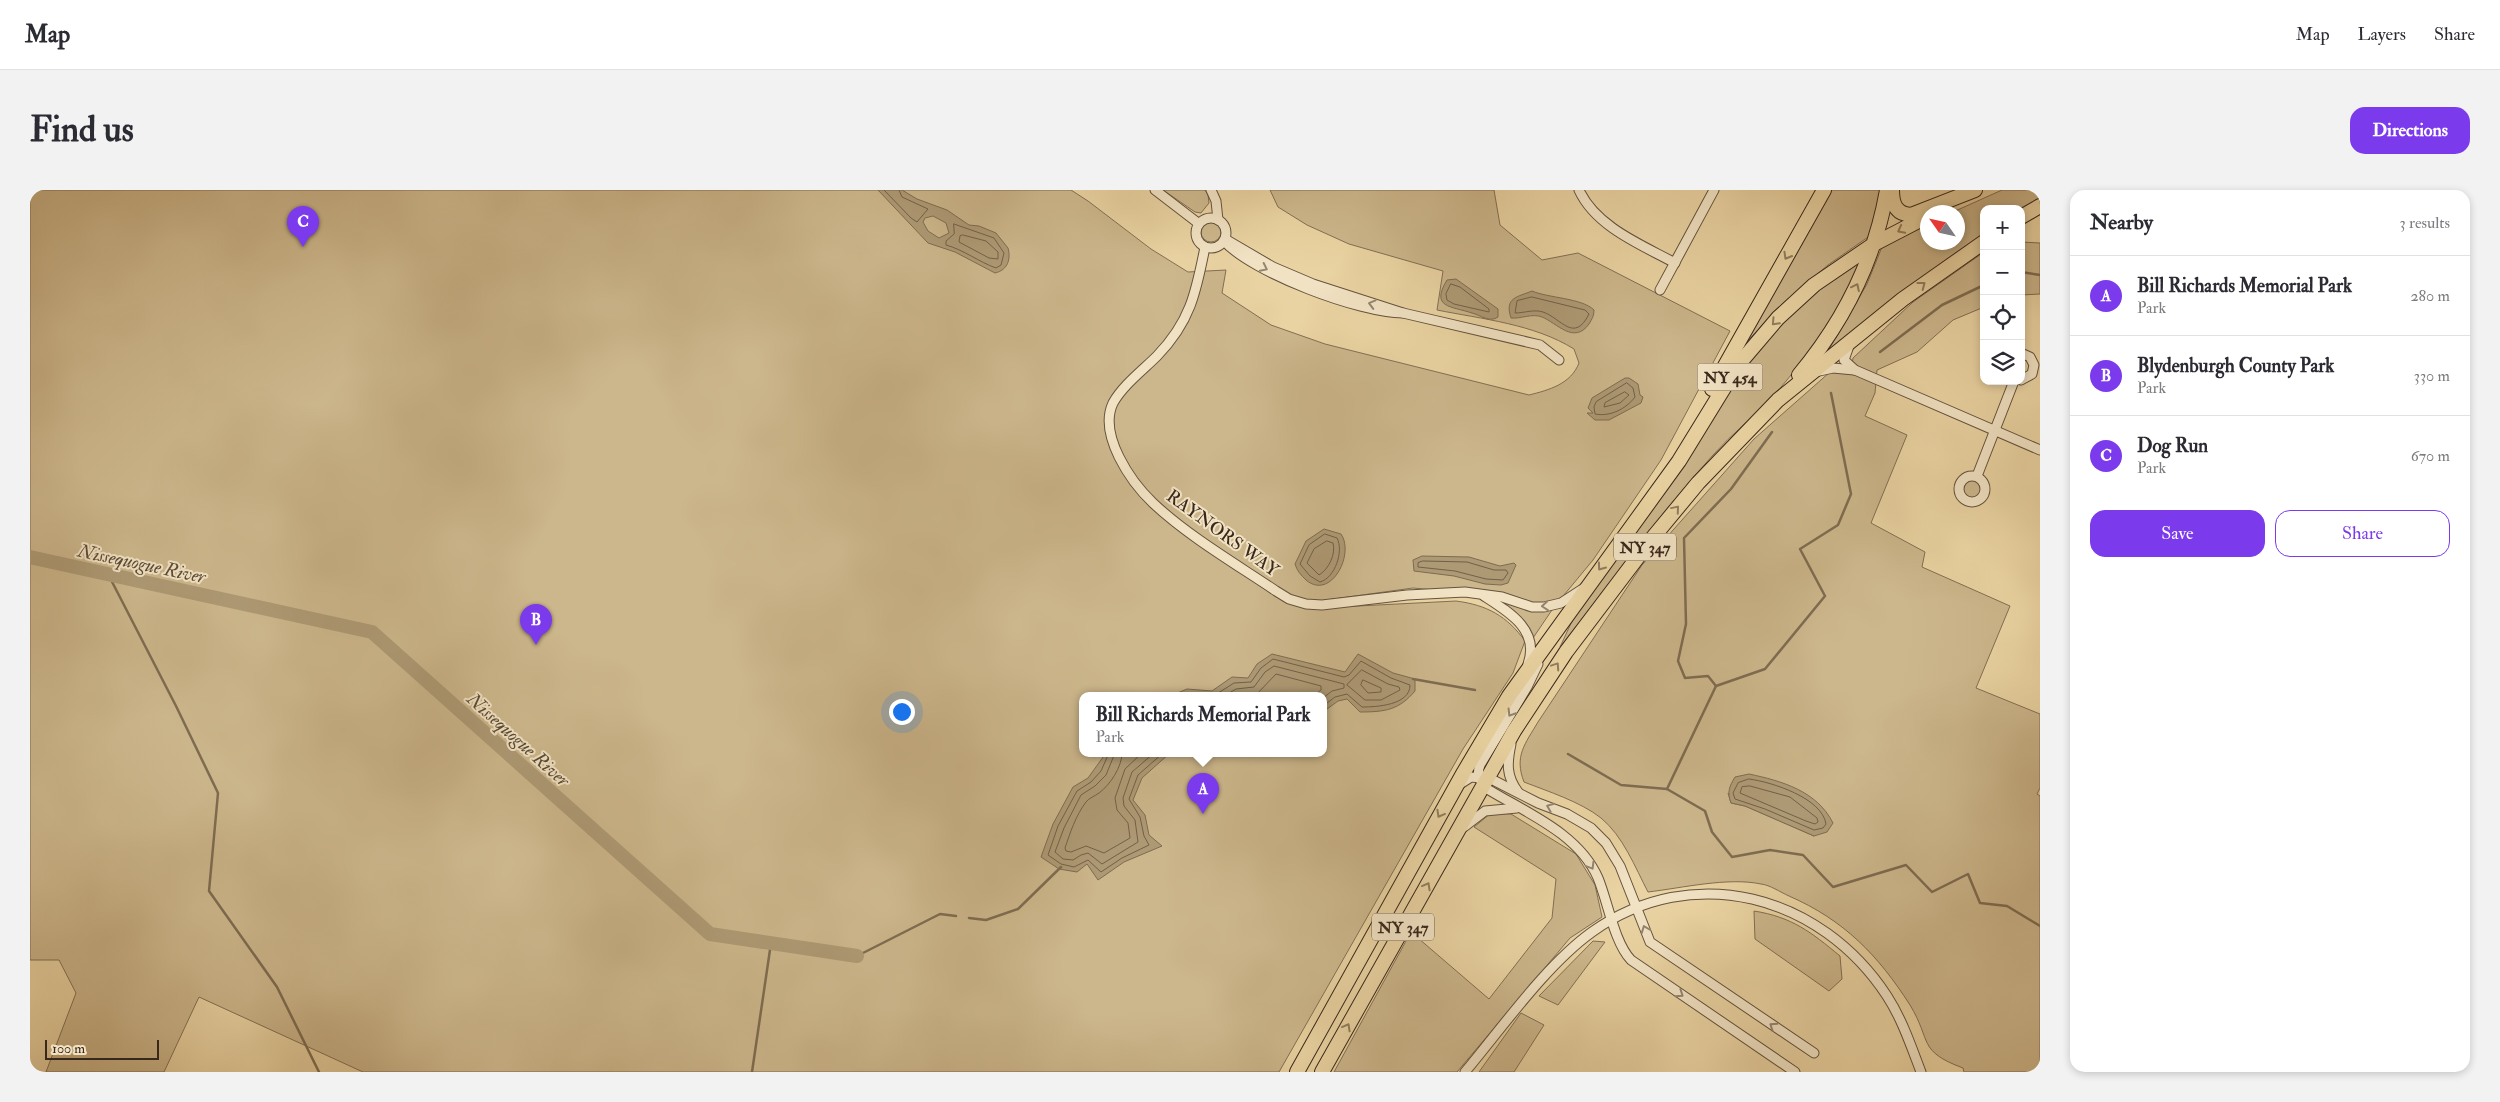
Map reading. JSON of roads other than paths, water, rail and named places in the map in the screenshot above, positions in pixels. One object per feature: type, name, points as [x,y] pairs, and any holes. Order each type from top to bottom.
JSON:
[{"type":"highway","name":"NY 347","points":[[1323,1071],[1453,838],[1483,780],[1589,621],[1662,526],[1707,474],[1778,400],[1813,357],[1837,322],[1860,279],[1874,244],[1887,190]]},
{"type":"highway","points":[[1892,190],[1896,209],[1903,214],[1911,215],[1975,190]]},
{"type":"highway","points":[[1952,205],[1987,190]]},
{"type":"highway","name":"NY 347","points":[[1297,1072],[1455,788],[1524,674],[1654,492],[1820,191]]},
{"type":"highway","points":[[2025,215],[2040,206]]},
{"type":"highway","name":"NY 454","points":[[1654,492],[1679,461],[1732,374],[1765,332],[1814,285],[1874,244],[1920,220]]},
{"type":"highway","name":"NY 454","points":[[1778,400],[1926,282],[1980,245]]},
{"type":"street","points":[[1155,190],[1198,224]]},
{"type":"street","points":[[1212,190],[1216,201],[1218,220]]},
{"type":"street","points":[[1579,190],[1593,210],[1610,225],[1676,263]]},
{"type":"street","points":[[1660,290],[1714,190]]},
{"type":"street","points":[[1198,224],[1210,218],[1218,220],[1224,226],[1224,240],[1240,254],[1341,297],[1378,310],[1403,313],[1540,345],[1559,360]]},
{"type":"street","points":[[1198,224],[1196,237],[1205,247],[1214,248],[1224,240]]},
{"type":"street","name":"RAYNORS WAY","points":[[1205,247],[1195,290],[1181,328],[1121,393],[1111,410],[1109,428],[1112,443],[1153,503],[1189,531],[1289,599],[1322,605],[1407,595],[1465,592],[1502,597],[1532,606],[1544,607],[1561,603],[1588,585]]},
{"type":"street","points":[[1853,339],[1844,358],[1847,365],[1854,370],[2040,450]]},
{"type":"street","points":[[2025,355],[2030,357],[2034,365],[2032,374],[2025,378]]},
{"type":"street","points":[[1812,372],[1833,368],[1854,370]]},
{"type":"street","points":[[1977,476],[2012,385]]},
{"type":"street","name":"RAYNORS WAY","points":[[1480,594],[1514,616],[1524,628],[1532,648],[1524,674]]},
{"type":"street","points":[[1550,639],[1527,687],[1480,765],[1483,780],[1518,808],[1562,835],[1583,854],[1598,879],[1623,948],[1634,962],[1795,1072]]},
{"type":"street","points":[[1514,731],[1507,768],[1511,781],[1518,792]]},
{"type":"street","points":[[1455,788],[1468,778],[1483,780],[1518,792],[1567,814],[1590,828],[1606,843],[1620,866],[1650,942],[1814,1053]]},
{"type":"street","points":[[1453,838],[1474,818],[1485,811],[1518,808]]},
{"type":"street","points":[[1466,1072],[1559,961],[1580,941],[1612,918],[1637,907],[1674,897],[1725,894],[1752,898],[1774,905],[1808,921],[1843,946],[1876,980],[1897,1014],[1921,1072]]},
{"type":"street","points":[[1303,1072],[1318,1033]]},
{"type":"water","points":[[878,190],[902,190],[917,199],[947,210],[969,225],[979,226],[996,233],[1008,248],[1009,260],[1006,267],[995,273],[955,252],[928,243]],"holes":[[[933,216],[946,223],[949,233],[939,238],[928,231],[923,222],[925,218]]]},
{"type":"water","points":[[1456,279],[1498,309],[1498,317],[1488,319],[1445,304],[1441,296],[1442,289],[1447,280]]},
{"type":"water","points":[[1532,291],[1589,306],[1594,310],[1593,317],[1583,330],[1577,333],[1566,331],[1538,316],[1511,318],[1509,306],[1511,302],[1517,297]]},
{"type":"water","points":[[1625,378],[1629,378],[1638,384],[1640,395],[1643,397],[1641,403],[1609,420],[1595,420],[1587,413],[1593,413],[1588,408],[1592,398]]},
{"type":"water","points":[[1324,529],[1341,534],[1345,543],[1345,553],[1343,563],[1332,580],[1324,584],[1315,585],[1304,578],[1295,564],[1306,541]]},
{"type":"water","points":[[1422,556],[1469,557],[1500,566],[1514,563],[1516,565],[1508,583],[1501,585],[1485,584],[1454,576],[1414,571],[1413,560]]},
{"type":"water","points":[[1272,654],[1345,672],[1358,654],[1393,673],[1415,679],[1415,691],[1403,702],[1391,709],[1369,712],[1360,712],[1347,699],[1338,701],[1327,709],[1327,692],[1180,692],[1187,689],[1212,691],[1232,677],[1248,678],[1257,664]]},
{"type":"water","points":[[1103,757],[1166,757],[1142,778],[1133,800],[1145,815],[1149,835],[1162,846],[1124,862],[1098,880],[1087,864],[1077,872],[1059,869],[1041,857],[1053,824],[1073,787],[1088,778]]},
{"type":"water","points":[[1749,774],[1786,784],[1808,795],[1818,803],[1833,823],[1827,832],[1814,836],[1745,806],[1731,803],[1729,790],[1735,777]]},
{"type":"waterway","points":[[2025,273],[2040,275]]},
{"type":"waterway","points":[[1880,352],[1942,305],[1980,287]]},
{"type":"waterway","points":[[1667,789],[1716,686],[1765,669],[1825,596],[1800,549],[1838,525],[1851,494],[1831,393]]},
{"type":"waterway","points":[[1716,686],[1708,676],[1685,678],[1678,661],[1686,624],[1684,538],[1731,489],[1772,432]]},
{"type":"waterway","name":"Nissequogue River","points":[[30,557],[372,632],[710,934],[857,956]]},
{"type":"waterway","points":[[108,574],[176,706],[218,793],[209,891],[277,987],[319,1072]]},
{"type":"waterway","points":[[1413,679],[1475,690]]},
{"type":"waterway","name":"Nissequogue River","points":[[1568,754],[1621,785],[1667,789],[1705,811],[1712,832],[1732,857],[1770,850],[1803,855],[1833,887],[1906,865],[1932,892],[1968,874],[1980,903],[2007,906],[2040,926]]},
{"type":"waterway","name":"Nissequogue River","points":[[969,918],[986,920],[1018,909],[1061,867]]},
{"type":"waterway","name":"Nissequogue River","points":[[857,956],[940,914],[956,916]]},
{"type":"waterway","points":[[752,1072],[771,943]]},
{"type":"place","name":"Dog Run","points":[[303,247]]},
{"type":"place","name":"Blydenburgh County Park","points":[[536,645]]},
{"type":"place","name":"Bill Richards Memorial Park","points":[[1203,814]]}]
